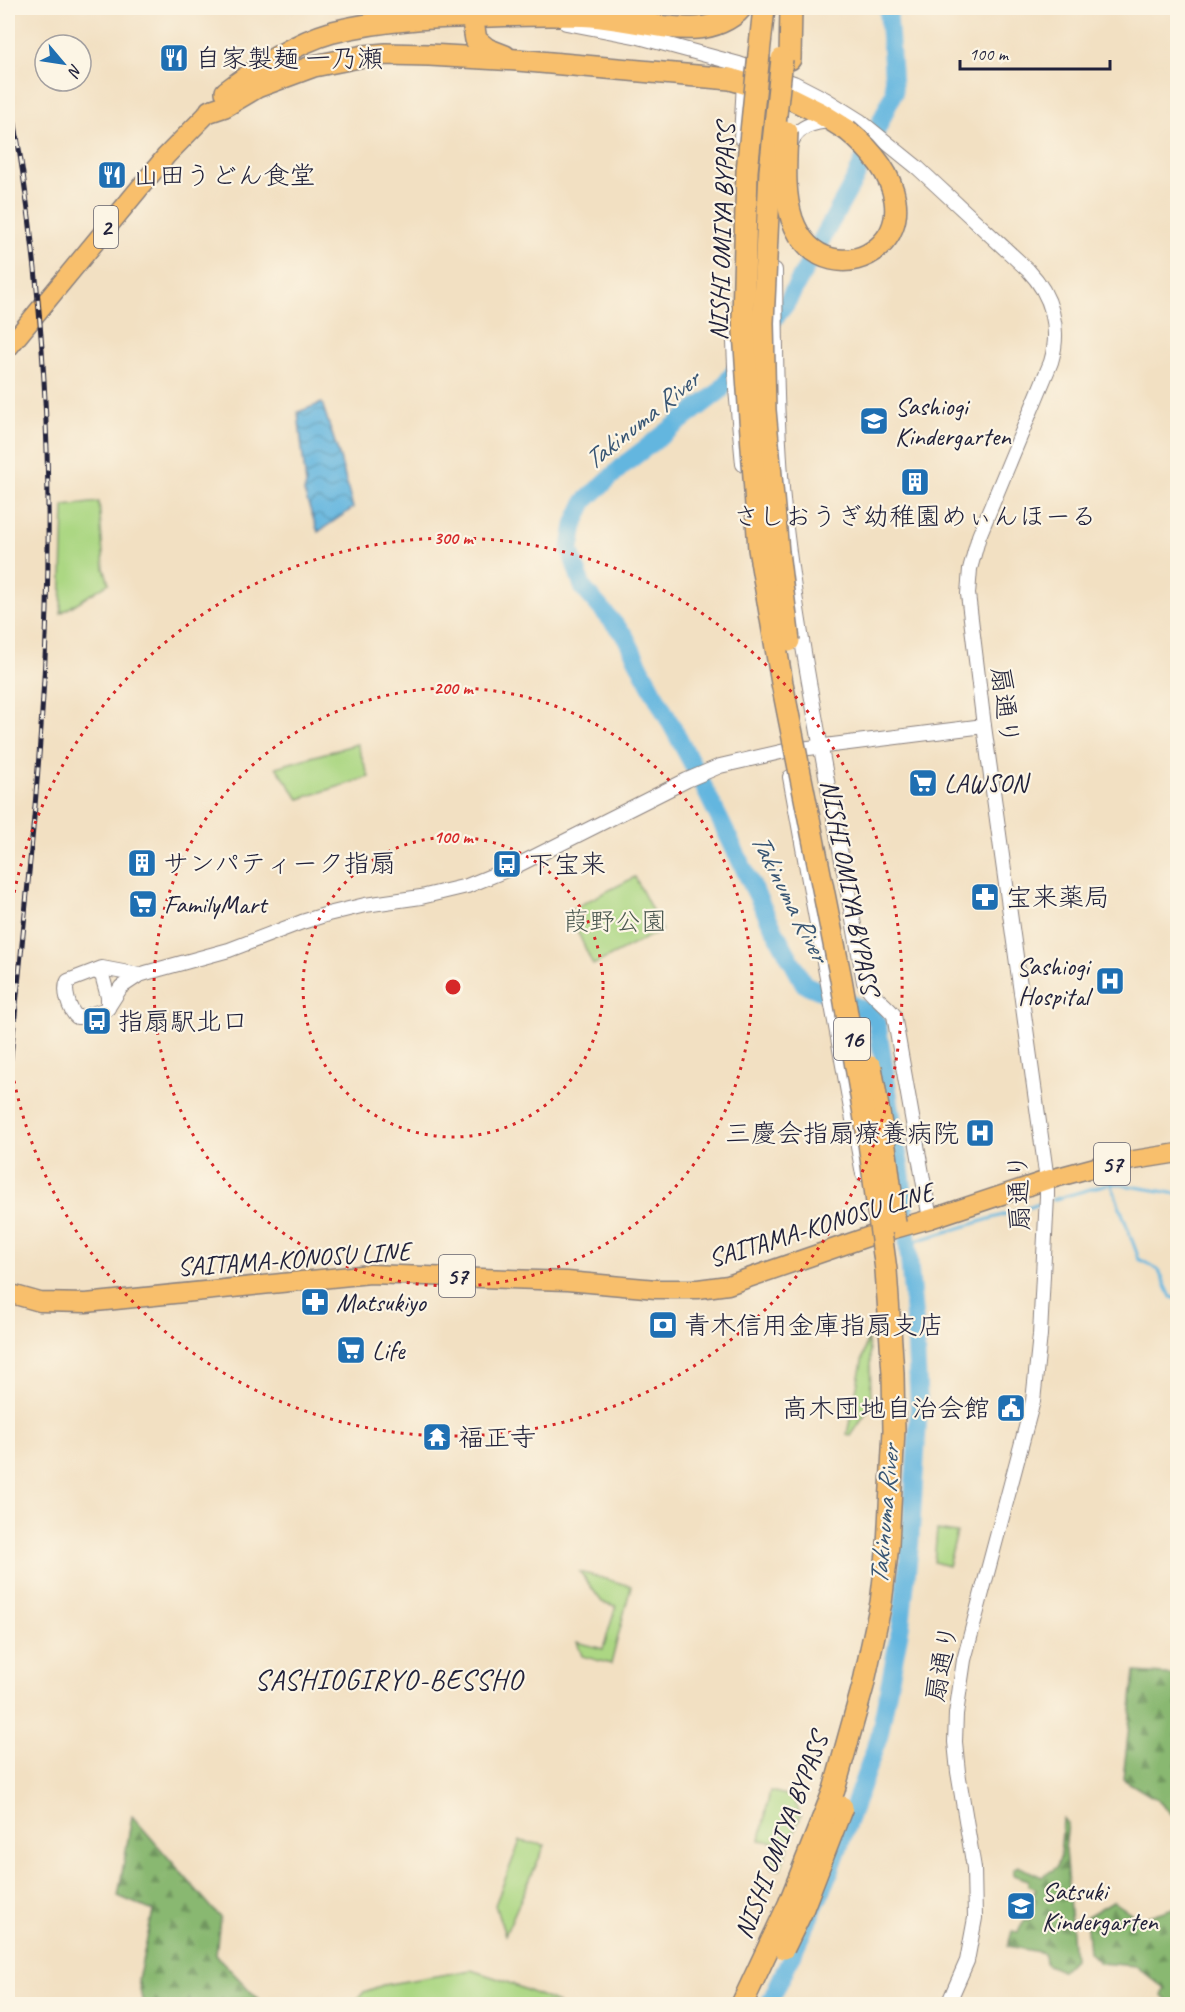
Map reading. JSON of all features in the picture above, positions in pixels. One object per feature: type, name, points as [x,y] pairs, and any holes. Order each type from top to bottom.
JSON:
[{"type":"highway","points":[[210,111],[219,98],[252,73],[302,43],[319,36],[349,29],[472,16],[512,15],[564,15],[696,28],[719,23],[730,18],[741,8]]},
{"type":"highway","name":"NISHI OMIYA BYPASS","points":[[742,2004],[789,1904],[834,1790],[863,1686],[881,1603],[888,1545],[894,1430],[887,1281],[869,1143],[842,979],[784,694],[759,549],[743,318],[747,171],[764,8]]},
{"type":"highway","points":[[210,111],[225,106],[257,87],[314,66],[386,54],[517,60],[640,70],[744,82],[782,94],[846,124],[886,174],[896,203],[896,219],[880,248],[865,256],[845,260],[822,255],[806,243],[793,220],[789,206],[786,170],[786,59],[790,8]]},
{"type":"highway","points":[[472,16],[476,40],[494,53],[517,60]]},
{"type":"highway","name":"NISHI OMIYA BYPASS","points":[[757,2004],[801,1913],[831,1838],[855,1770],[878,1679],[894,1595],[906,1448],[907,1385],[901,1284],[886,1153],[789,639],[778,552],[765,410],[763,323],[770,171],[786,59]]},
{"type":"main road","name":"2","points":[[8,348],[166,156],[210,111]]},
{"type":"main road","name":"SAITAMA-KONOSU LINE","points":[[8,1293],[18,1298],[40,1302],[86,1303],[370,1274],[567,1281],[656,1289],[698,1289],[728,1285],[873,1235],[927,1220],[1047,1180],[1103,1166],[1178,1153]]},
{"type":"street","points":[[512,15],[639,37],[739,64],[794,83],[811,92]]},
{"type":"street","points":[[640,70],[700,70],[746,74],[811,92]]},
{"type":"street","points":[[744,82],[734,272],[734,342],[749,532],[761,615],[873,1235]]},
{"type":"street","name":"扇通り","points":[[811,92],[838,106],[846,124],[887,143],[918,168],[1037,280],[1045,293],[1055,321],[1053,354],[980,536],[970,570],[968,594],[1047,1180],[1035,1395],[964,1660],[956,1714],[955,1742],[958,1772],[974,1868],[975,1918],[967,1960],[948,2004]]},
{"type":"street","points":[[846,124],[818,122],[807,126],[793,137],[778,200],[775,269],[776,397],[785,516],[794,589],[864,982],[868,990],[882,1000],[894,1015],[927,1220]]},
{"type":"street","points":[[138,975],[106,968],[66,982],[65,988],[73,1013],[77,1017],[82,1017],[107,1009],[121,987],[138,975],[229,950],[302,922],[365,905],[421,897],[467,886],[516,866],[687,780],[745,759],[821,746],[984,726]]},
{"type":"street","points":[[95,970],[102,975],[109,1000],[107,1009]]},
{"type":"green space","points":[[99,502],[104,568],[109,583],[61,613],[64,506]]},
{"type":"green space","points":[[357,744],[369,777],[299,799],[276,767]]},
{"type":"green space","name":"葭野公園","points":[[635,877],[662,930],[593,965],[568,911]]},
{"type":"green space","points":[[867,1338],[870,1351],[871,1406],[851,1436],[847,1434]]},
{"type":"green space","points":[[937,1530],[957,1533],[948,1566],[934,1562]]},
{"type":"green space","points":[[580,1572],[631,1586],[611,1664],[582,1656],[577,1642],[603,1649],[616,1606],[602,1602]]},
{"type":"green space","points":[[1135,1672],[1177,1675],[1177,1819],[1156,1799],[1123,1779]]},
{"type":"green space","points":[[770,1791],[795,1797],[801,1815],[780,1869],[771,1868],[777,1843],[760,1840]]},
{"type":"green space","points":[[132,1816],[220,1917],[216,1955],[263,2004],[143,2004],[138,1980],[153,1911],[118,1896]]},
{"type":"green space","points":[[1063,1819],[1068,1823],[1065,1850],[1074,1959],[1062,1971],[1045,1964],[1044,1953],[1008,1946],[1012,1931],[1018,1932],[1025,1919],[1029,1920],[1036,1900],[1032,1898],[1036,1889],[1028,1885],[1028,1880],[1014,1875],[1013,1869],[1018,1866],[1042,1877],[1057,1867]]},
{"type":"green space","points":[[520,1841],[545,1845],[505,1935],[495,1905]]},
{"type":"green space","points":[[1113,1901],[1140,1919],[1173,1908],[1177,1911],[1177,2004],[1173,2004],[1162,1996],[1165,1989],[1136,1966],[1100,1963],[1089,1952],[1086,1917]]},
{"type":"green space","points":[[471,1970],[560,2004],[353,2004],[364,1992],[383,1985]]},
{"type":"water","points":[[322,403],[353,508],[318,532],[304,492],[306,485],[298,412]]},
{"type":"waterway","name":"Takinuma River","points":[[768,327],[786,304],[855,179],[894,92],[888,8]]},
{"type":"waterway","name":"Takinuma River","points":[[742,361],[720,391],[626,463],[585,501],[575,523],[570,550],[583,588],[625,636],[695,769],[769,920],[804,984],[872,1013],[877,1022],[902,1178],[915,1327],[919,1407],[910,1545],[901,1625],[879,1737],[827,1880],[769,2004]]},
{"type":"waterway","points":[[1111,1183],[1178,1194]]},
{"type":"waterway","points":[[1052,1200],[1111,1183],[1139,1259],[1158,1269],[1171,1297],[1178,1299]]},
{"type":"waterway","points":[[909,1243],[1043,1203]]},
{"type":"railway","points":[[8,86],[29,215],[36,280],[42,346],[48,478],[45,669],[31,848],[8,1087]]},
{"type":"place","name":"自家製麺 一乃瀬","points":[[174,58]]},
{"type":"place","name":"山田うどん食堂","points":[[112,175]]},
{"type":"place","name":"Sashiogi Kindergarten","points":[[874,421]]},
{"type":"place","name":"さしおうぎ幼稚園めぃんほーる","points":[[915,482]]},
{"type":"place","name":"LAWSON","points":[[923,783]]},
{"type":"place","name":"サンパティーク指扇","points":[[142,863]]},
{"type":"place","name":"下宝来","points":[[507,864]]},
{"type":"place","name":"宝来薬局","points":[[985,897]]},
{"type":"place","name":"FamilyMart","points":[[143,904]]},
{"type":"place","name":"Sashiogi Hospital","points":[[1110,981]]},
{"type":"place","name":"指扇駅北口","points":[[97,1021]]},
{"type":"place","name":"三慶会指扇療養病院","points":[[980,1133]]},
{"type":"place","name":"Matsukiyo","points":[[315,1302]]},
{"type":"place","name":"青木信用金庫指扇支店","points":[[663,1325]]},
{"type":"place","name":"Life","points":[[351,1350]]},
{"type":"place","name":"高木団地自治会館","points":[[1011,1408]]},
{"type":"place","name":"福正寺","points":[[437,1437]]},
{"type":"place","name":"Satsuki Kindergarten","points":[[1021,1906]]},
{"type":"district","name":"SASHIOGIRYO-BESSHO","points":[[389,1679]]}]
